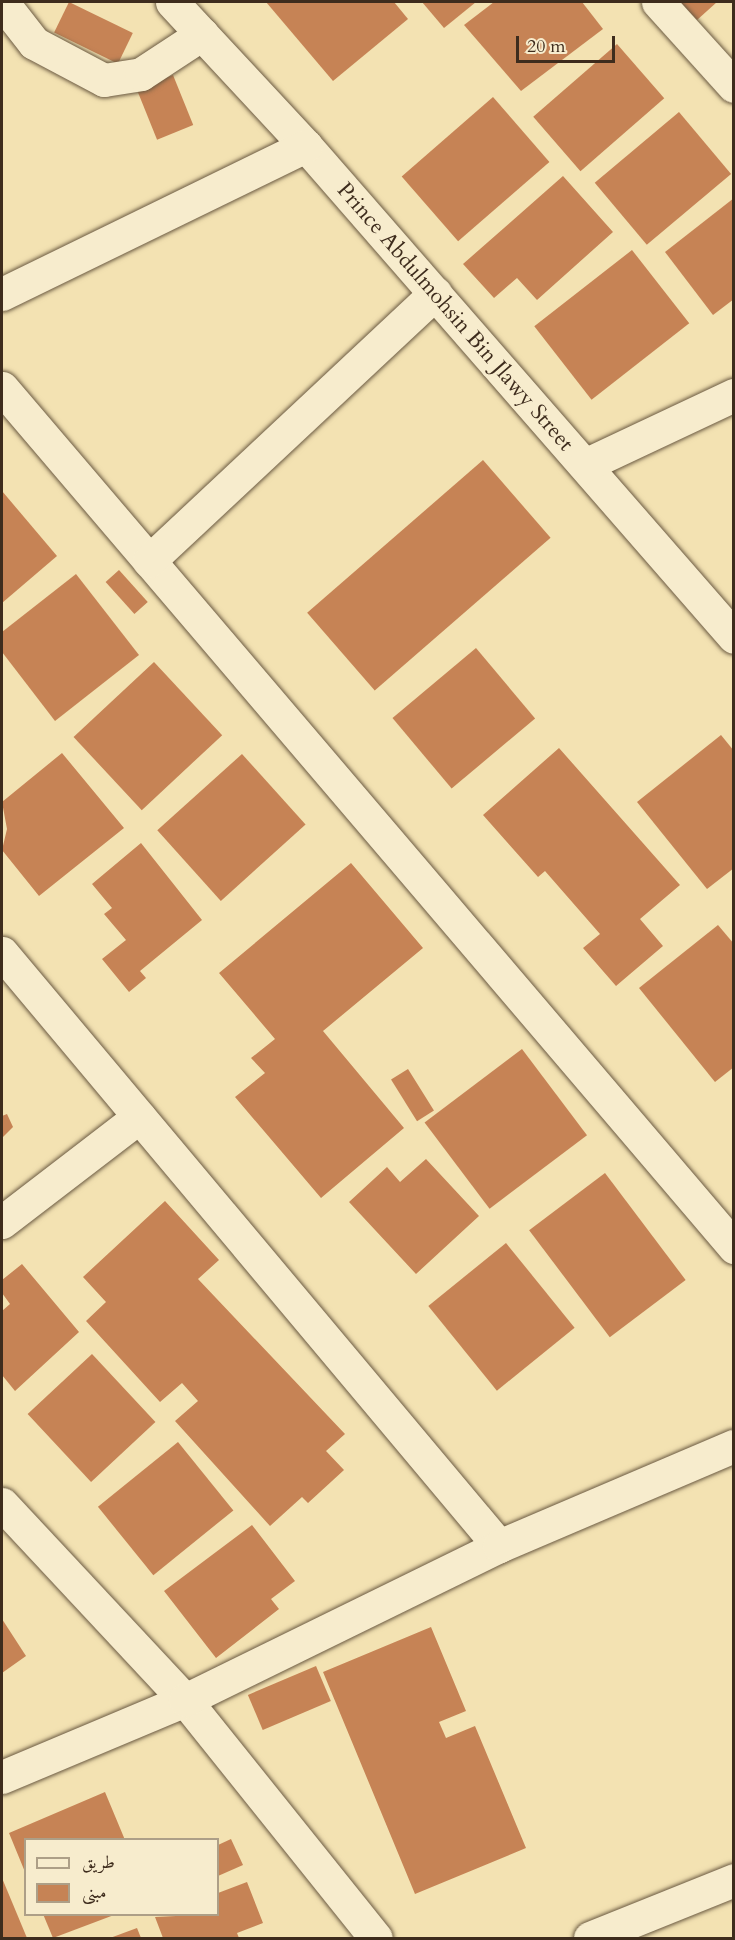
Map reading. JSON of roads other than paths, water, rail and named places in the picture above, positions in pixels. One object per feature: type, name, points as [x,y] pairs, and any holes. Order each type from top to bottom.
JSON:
[{"type":"street","points":[[2,2],[34,44],[104,80],[141,74],[202,34]]},
{"type":"street","name":"Prince Abdulmohsin Bin Jlawy Street","points":[[171,2],[306,146],[734,637]]},
{"type":"street","points":[[658,2],[721,54],[734,86]]},
{"type":"street","points":[[2,294],[306,146]]},
{"type":"street","points":[[149,561],[435,293]]},
{"type":"street","points":[[2,388],[734,1247]]},
{"type":"street","points":[[585,465],[734,394]]},
{"type":"street","points":[[2,953],[499,1546]]},
{"type":"street","points":[[2,1222],[139,1117]]},
{"type":"street","points":[[2,1776],[185,1700],[499,1546],[734,1446]]},
{"type":"street","points":[[2,1504],[185,1700],[376,1938]]},
{"type":"street","points":[[590,1938],[734,1880]]}]
